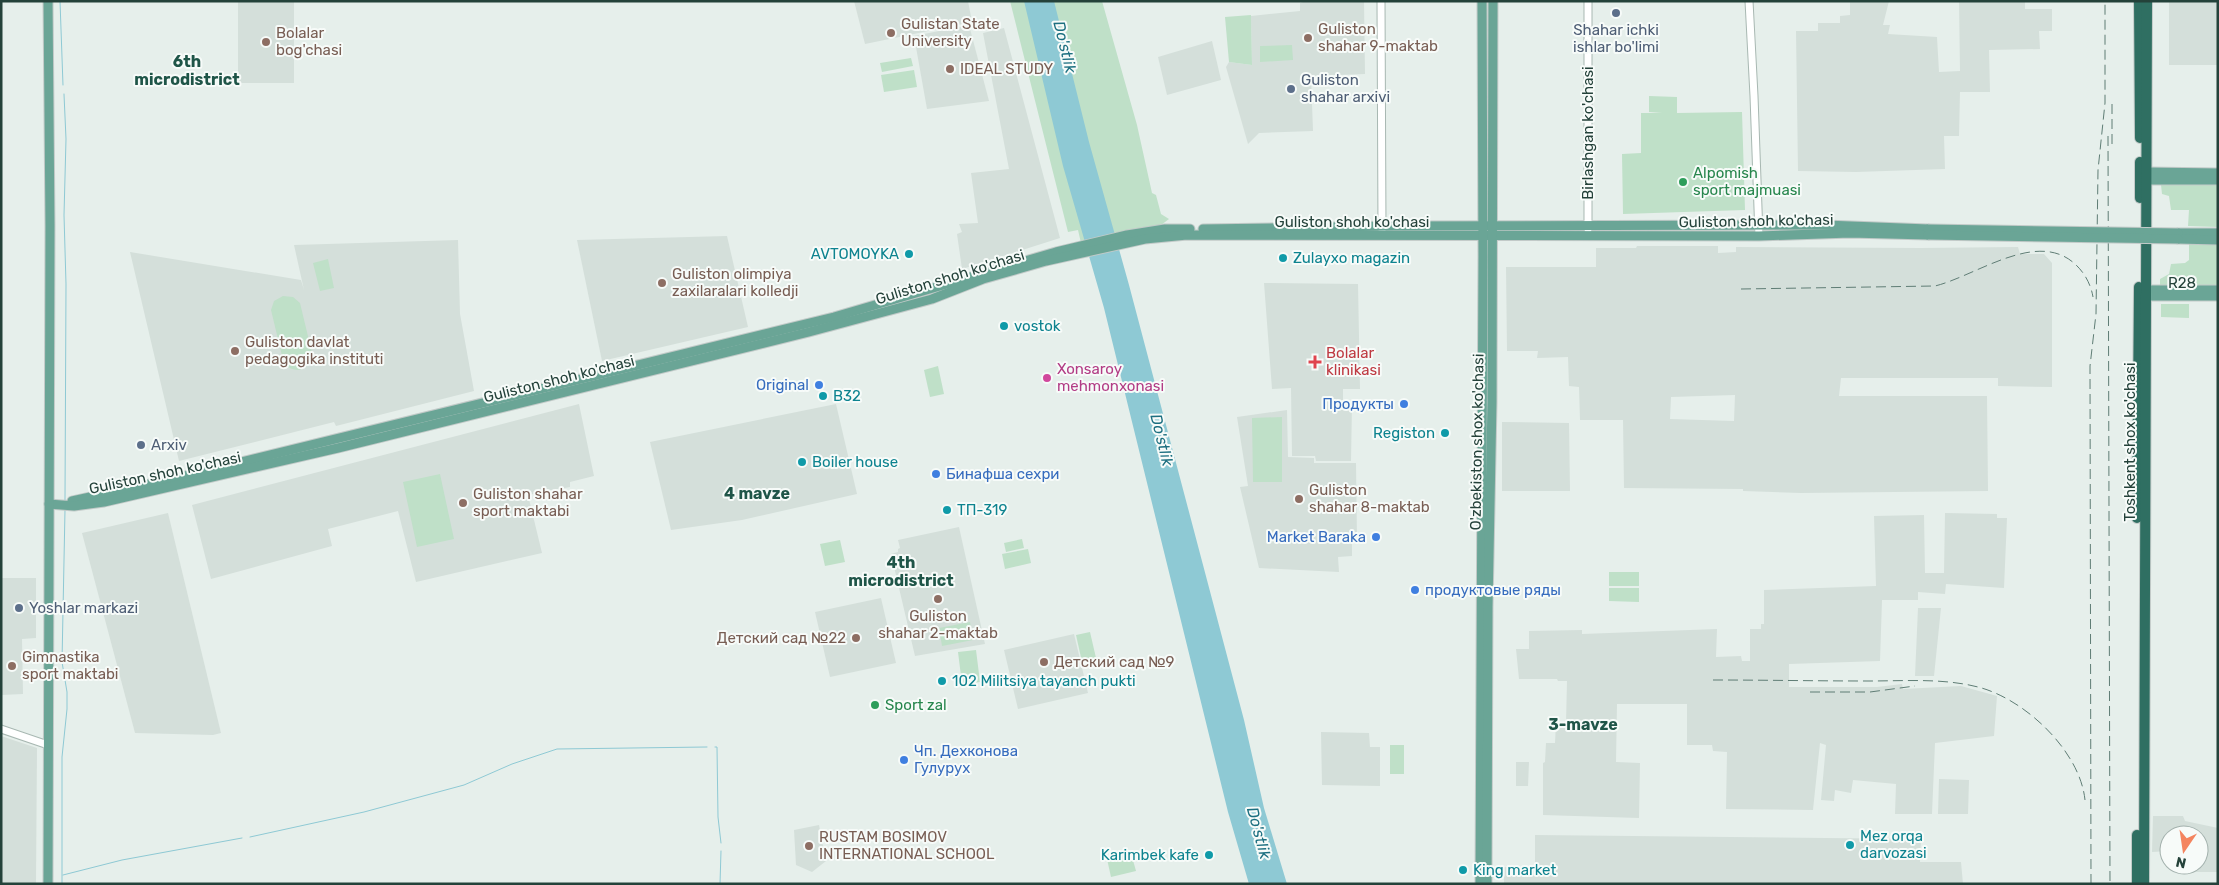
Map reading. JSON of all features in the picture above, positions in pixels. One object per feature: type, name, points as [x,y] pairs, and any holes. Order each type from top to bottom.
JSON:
[{"type":"highway","name":"Toshkent shox ko'chasi","points":[[2139,1],[2147,176],[2142,293]]},
{"type":"highway","name":"Toshkent shox ko'chasi","points":[[2137,884],[2143,57],[2148,1]]},
{"type":"highway","name":"Toshkent shox ko'chasi","points":[[2141,420],[2144,884]]},
{"type":"main road","points":[[48,1],[52,504],[48,884]]},
{"type":"main road","name":"O'zbekiston shox ko'chasi","points":[[1482,1],[1483,231],[1488,252],[1487,884]]},
{"type":"main road","name":"O'zbekiston shox ko'chasi","points":[[1480,884],[1482,487],[1488,252],[1493,231],[1493,1]]},
{"type":"main road","points":[[2147,176],[2218,174]]},
{"type":"main road","points":[[2147,176],[2218,180]]},
{"type":"main road","points":[[1483,210],[1493,210]]},
{"type":"main road","name":"Guliston shoh ko'chasi","points":[[66,504],[74,500],[172,479],[834,317],[1012,263],[1079,250],[1165,229],[1382,226],[1493,231],[1825,224],[1928,232]]},
{"type":"main road","name":"Guliston shoh ko'chasi","points":[[1588,230],[1758,236],[1928,232],[2178,236],[2218,240]]},
{"type":"main road","name":"Guliston shoh ko'chasi","points":[[1128,239],[1187,235],[1382,236],[1483,231]]},
{"type":"main road","name":"Guliston shoh ko'chasi","points":[[2178,236],[2218,233]]},
{"type":"main road","name":"Guliston shoh ko'chasi","points":[[66,504],[74,506],[104,502],[705,358],[894,309],[1079,250]]},
{"type":"main road","points":[[2142,293],[2218,290]]},
{"type":"main road","name":"R28","points":[[2142,293],[2218,296]]},
{"type":"main road","points":[[52,504],[66,504]]},
{"type":"street","points":[[1381,1],[1382,236]]},
{"type":"street","name":"Birlashgan ko'chasi","points":[[1588,1],[1588,230]]},
{"type":"street","points":[[1749,1],[1758,236]]},
{"type":"street","points":[[1,729],[48,745]]},
{"type":"shaded area","name":"Bolalar bog'chasi","points":[[238,1],[294,1],[294,83],[238,83]]},
{"type":"shaded area","name":"Gulistan State University","points":[[854,1],[968,1],[972,22],[865,44]]},
{"type":"shaded area","points":[[1306,1],[1364,1],[1365,74],[1311,76],[1313,131],[1259,133],[1248,144],[1226,67],[1229,62],[1252,65],[1251,16],[1300,11],[1300,3]]},
{"type":"shaded area","points":[[1850,1],[1889,1],[1883,25],[1890,25],[1888,34],[1937,37],[1939,72],[1960,71],[1959,1],[2025,1],[2025,9],[2052,9],[2052,31],[2039,31],[2040,49],[1989,50],[1990,92],[1960,92],[1959,136],[1944,136],[1945,169],[1856,172],[1798,171],[1796,31],[1818,31],[1818,23],[1840,23],[1840,16],[1850,15]]},
{"type":"shaded area","points":[[2169,1],[2218,1],[2218,65],[2169,65]]},
{"type":"shaded area","name":"IDEAL STUDY","points":[[969,25],[989,101],[927,109],[914,36]]},
{"type":"shaded area","points":[[1004,28],[1060,238],[962,269],[957,234],[962,232],[959,224],[978,223],[971,173],[1009,169],[983,33]]},
{"type":"shaded area","points":[[1212,41],[1221,80],[1167,95],[1158,57]]},
{"type":"shaded area","name":"Guliston olimpiya zaxilaralari kolledji","points":[[727,236],[748,327],[602,361],[577,240]]},
{"type":"shaded area","points":[[458,240],[460,314],[474,391],[336,426],[334,422],[179,461],[130,252],[301,280],[304,290],[294,245]]},
{"type":"shaded area","points":[[1637,246],[1718,246],[1718,253],[1736,252],[1736,247],[2018,247],[2020,254],[2044,254],[2052,263],[2052,387],[1998,386],[1998,378],[1841,378],[1839,396],[1987,396],[1988,491],[1801,493],[1743,491],[1743,489],[1624,488],[1623,420],[1580,420],[1579,387],[1569,386],[1568,357],[1537,358],[1538,351],[1507,351],[1506,267],[1596,267],[1596,248],[1636,248]],"holes":[[[1735,395],[1734,421],[1670,419],[1671,397]]]},
{"type":"shaded area","name":"Bolalar klinikasi","points":[[1264,283],[1358,284],[1360,389],[1343,389],[1343,404],[1352,404],[1351,461],[1316,461],[1315,456],[1292,456],[1291,388],[1272,389]]},
{"type":"shaded area","points":[[579,404],[594,476],[570,482],[570,487],[528,495],[542,553],[416,582],[398,511],[328,529],[332,546],[211,579],[192,505]]},
{"type":"shaded area","points":[[836,404],[857,494],[742,520],[671,530],[650,442]]},
{"type":"shaded area","name":"Guliston shahar 8-maktab","points":[[1287,410],[1288,457],[1314,458],[1314,463],[1356,463],[1357,540],[1352,541],[1352,556],[1338,557],[1339,572],[1259,568],[1240,487],[1248,486],[1237,417]]},
{"type":"shaded area","points":[[1502,422],[1569,423],[1570,491],[1502,491]]},
{"type":"shaded area","points":[[168,513],[221,733],[213,735],[135,733],[82,533]]},
{"type":"shaded area","points":[[1945,513],[1997,514],[1997,518],[2007,518],[2004,588],[1946,584],[1945,594],[1918,592],[1918,600],[1882,600],[1880,661],[1789,664],[1789,687],[1877,687],[1902,684],[1903,689],[1961,686],[1997,696],[1994,736],[1935,743],[1932,814],[1895,814],[1896,784],[1853,780],[1851,793],[1835,790],[1834,801],[1821,800],[1826,745],[1820,743],[1813,810],[1726,809],[1727,752],[1713,751],[1712,745],[1687,745],[1687,704],[1617,704],[1616,762],[1640,763],[1639,818],[1543,815],[1543,763],[1545,762],[1546,743],[1555,743],[1556,723],[1566,723],[1567,681],[1558,681],[1557,679],[1519,679],[1516,649],[1529,649],[1529,631],[1582,630],[1582,634],[1717,629],[1716,657],[1741,656],[1742,661],[1750,661],[1750,629],[1761,629],[1761,624],[1764,624],[1764,590],[1876,586],[1874,516],[1924,515],[1925,573],[1944,573]]},
{"type":"shaded area","name":"Guliston shahar 2-maktab","points":[[959,527],[985,644],[915,656],[891,554],[898,552],[900,548],[898,540]]},
{"type":"shaded area","name":"Yoshlar markazi","points":[[1,578],[36,578],[36,638],[22,639],[23,694],[1,695]]},
{"type":"shaded area","name":"Детский сад №22","points":[[881,598],[896,663],[830,677],[815,612]]},
{"type":"shaded area","points":[[1918,608],[1941,608],[1934,676],[1915,676]]},
{"type":"shaded area","name":"Детский сад №9","points":[[1074,634],[1088,693],[1018,709],[1004,650]]},
{"type":"shaded area","points":[[1321,732],[1369,733],[1370,747],[1380,747],[1380,786],[1322,785]]},
{"type":"shaded area","points":[[1,736],[37,748],[36,884],[1,884]]},
{"type":"shaded area","points":[[1516,762],[1529,762],[1528,786],[1516,786]]},
{"type":"shaded area","points":[[1939,779],[1969,780],[1968,814],[1938,814]]},
{"type":"shaded area","points":[[2153,816],[2183,816],[2185,821],[2204,825],[2159,825],[2159,852],[2152,852]]},
{"type":"shaded area","name":"RUSTAM BOSIMOV INTERNATIONAL SCHOOL","points":[[819,825],[826,861],[812,872],[796,865],[794,830]]},
{"type":"shaded area","points":[[2209,826],[2218,828],[2218,872],[2209,872]]},
{"type":"shaded area","points":[[1535,835],[1921,839],[1920,862],[1961,862],[1963,884],[1504,884],[1504,867],[1535,867]]},
{"type":"green space","points":[[1010,1],[1102,1],[1137,125],[1152,193],[1156,195],[1161,214],[1169,219],[1161,225],[1081,243],[1078,230],[1068,232]]},
{"type":"green space","points":[[1251,15],[1252,65],[1229,62],[1225,17]]},
{"type":"green space","points":[[1292,45],[1293,60],[1260,62],[1260,46]]},
{"type":"green space","points":[[911,58],[913,66],[882,72],[880,63]]},
{"type":"green space","points":[[914,70],[917,87],[884,92],[881,75]]},
{"type":"green space","name":"Alpomish sport majmuasi","points":[[1649,96],[1677,97],[1677,113],[1742,112],[1745,210],[1623,214],[1622,154],[1641,153],[1641,113],[1662,113],[1649,112]]},
{"type":"green space","points":[[2161,185],[2218,185],[2218,227],[2188,226],[2189,210],[2171,210],[2169,196],[2162,194]]},
{"type":"green space","points":[[2189,243],[2218,244],[2218,286],[2160,285],[2160,279],[2169,274],[2171,264],[2185,263],[2189,260]]},
{"type":"green space","points":[[328,259],[334,288],[320,291],[313,263]]},
{"type":"green space","points":[[283,296],[293,297],[300,303],[313,357],[305,368],[297,370],[284,364],[271,310],[274,301]]},
{"type":"green space","points":[[2161,304],[2189,304],[2189,318],[2161,317]]},
{"type":"green space","points":[[938,366],[944,394],[930,397],[924,370]]},
{"type":"green space","points":[[1282,417],[1282,482],[1253,482],[1252,418]]},
{"type":"green space","points":[[440,474],[454,539],[417,547],[403,482]]},
{"type":"green space","points":[[1022,539],[1024,548],[1006,552],[1004,543]]},
{"type":"green space","points":[[840,540],[845,562],[825,566],[820,544]]},
{"type":"green space","points":[[1028,549],[1031,563],[1005,569],[1002,554]]},
{"type":"green space","points":[[1609,572],[1639,572],[1639,586],[1609,586]]},
{"type":"green space","points":[[1609,588],[1639,588],[1639,602],[1609,601]]},
{"type":"green space","points":[[970,622],[973,640],[942,646],[939,628]]},
{"type":"green space","points":[[1090,632],[1096,658],[1082,662],[1076,635]]},
{"type":"green space","points":[[976,650],[980,682],[962,684],[958,652]]},
{"type":"green space","points":[[1390,745],[1404,745],[1404,774],[1390,774]]},
{"type":"green space","points":[[1131,853],[1136,871],[1111,877],[1107,859]]},
{"type":"water","name":"Do'stlik","points":[[1024,1],[1054,1],[1089,142],[1129,285],[1244,720],[1264,808],[1287,884],[1249,884],[1228,812],[1104,308],[1063,166]]},
{"type":"waterway","points":[[60,1],[63,85]]},
{"type":"waterway","points":[[64,94],[66,139],[64,215],[66,284],[65,501]]},
{"type":"waterway","points":[[62,884],[62,757],[67,709],[67,692],[62,662],[65,510]]},
{"type":"waterway","points":[[250,837],[364,812],[464,785],[512,764],[557,749],[707,747]]},
{"type":"waterway","points":[[715,747],[717,747],[718,817],[721,843]]},
{"type":"waterway","points":[[63,875],[122,860],[242,838]]},
{"type":"waterway","points":[[720,884],[721,851]]},
{"type":"railway","points":[[2091,884],[2090,366],[2096,314],[2098,170],[2105,103],[2105,1]]},
{"type":"railway","points":[[2112,104],[2112,144]]},
{"type":"railway","points":[[2108,136],[2110,884]]},
{"type":"railway","points":[[1741,289],[1935,286],[2006,258],[2043,251],[2060,254],[2075,264],[2087,279],[2093,297]]},
{"type":"railway","points":[[1713,680],[1924,681],[1951,682],[1978,687],[1996,693],[2014,703],[2047,730],[2073,763],[2081,782],[2085,800]]},
{"type":"railway","points":[[1810,692],[1870,692],[1915,686]]},
{"type":"place","name":"Shahar ichki ishlar bo'limi","points":[[1616,13]]},
{"type":"place","name":"Gulistan State University","points":[[891,33]]},
{"type":"place","name":"Guliston shahar 9-maktab","points":[[1308,38]]},
{"type":"place","name":"Bolalar bog'chasi","points":[[266,42]]},
{"type":"place","name":"IDEAL STUDY","points":[[950,69]]},
{"type":"place","name":"Guliston shahar arxivi","points":[[1291,89]]},
{"type":"place","name":"Alpomish sport majmuasi","points":[[1683,182]]},
{"type":"place","name":"AVTOMOYKA","points":[[909,254]]},
{"type":"place","name":"Zulayxo magazin","points":[[1283,258]]},
{"type":"place","name":"Guliston olimpiya zaxilaralari kolledji","points":[[662,283]]},
{"type":"place","name":"vostok","points":[[1004,326]]},
{"type":"place","name":"Guliston davlat pedagogika instituti","points":[[235,351]]},
{"type":"place","name":"Bolalar klinikasi","points":[[1315,362]]},
{"type":"place","name":"Xonsaroy mehmonxonasi","points":[[1047,378]]},
{"type":"place","name":"Original","points":[[819,385]]},
{"type":"place","name":"B32","points":[[823,396]]},
{"type":"place","name":"Продукты","points":[[1404,404]]},
{"type":"place","name":"Registon","points":[[1445,433]]},
{"type":"place","name":"Arxiv","points":[[141,445]]},
{"type":"place","name":"Boiler house","points":[[802,462]]},
{"type":"place","name":"Бинафша сехри","points":[[936,474]]},
{"type":"place","name":"Guliston shahar 8-maktab","points":[[1299,499]]},
{"type":"place","name":"Guliston shahar sport maktabi","points":[[463,503]]},
{"type":"place","name":"ТП-319","points":[[947,510]]},
{"type":"place","name":"Market Baraka","points":[[1376,537]]},
{"type":"place","name":"продуктовые ряды","points":[[1415,590]]},
{"type":"place","name":"Guliston shahar 2-maktab","points":[[938,599]]},
{"type":"place","name":"Yoshlar markazi","points":[[19,608]]},
{"type":"place","name":"Детский сад №22","points":[[856,638]]},
{"type":"place","name":"Детский сад №9","points":[[1044,662]]},
{"type":"place","name":"Gimnastika sport maktabi","points":[[12,666]]},
{"type":"place","name":"102 Militsiya tayanch pukti","points":[[942,681]]},
{"type":"place","name":"Sport zal","points":[[875,705]]},
{"type":"place","name":"Чп. Дехконова Гулурух","points":[[904,760]]},
{"type":"place","name":"Mez orqa darvozasi","points":[[1850,845]]},
{"type":"place","name":"RUSTAM BOSIMOV INTERNATIONAL SCHOOL","points":[[809,846]]},
{"type":"place","name":"Karimbek kafe","points":[[1209,855]]},
{"type":"place","name":"King market","points":[[1463,870]]},
{"type":"district","name":"6th microdistrict","points":[[187,70]]},
{"type":"district","name":"4 mavze","points":[[757,493]]},
{"type":"district","name":"4th microdistrict","points":[[901,571]]},
{"type":"district","name":"3-mavze","points":[[1583,724]]}]
